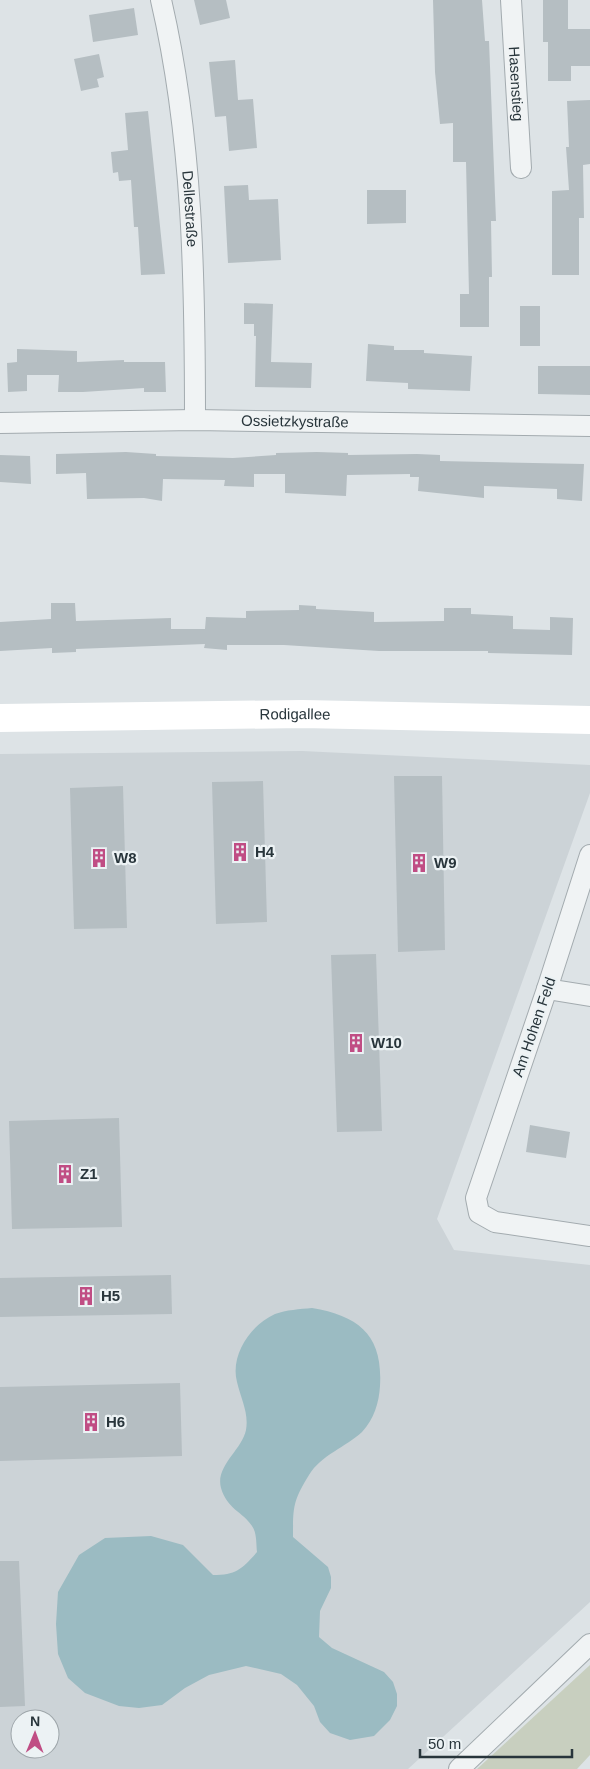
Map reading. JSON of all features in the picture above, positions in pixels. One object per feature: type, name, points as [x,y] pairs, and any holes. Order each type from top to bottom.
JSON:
[{"type":"main road","name":"Rodigallee","points":[[0,718],[302,714],[590,720]]},
{"type":"street","name":"Dellestraße","points":[[161,0],[174,54],[190,196],[195,299],[195,420]]},
{"type":"street","name":"Hasenstieg","points":[[511,0],[521,168]]},
{"type":"street","name":"Ossietzkystraße","points":[[0,423],[195,420],[590,426]]},
{"type":"street","name":"Am Hohen Feld","points":[[590,855],[548,989],[476,1198],[479,1213],[495,1222],[590,1236]]},
{"type":"street","points":[[548,989],[590,996]]},
{"type":"street","points":[[459,1769],[590,1644]]},
{"type":"shaded area","points":[[302,751],[590,765],[590,793],[437,1219],[454,1250],[590,1265],[590,1602],[408,1769],[0,1769],[0,754]]},
{"type":"green space","points":[[590,1665],[590,1755],[577,1769],[477,1769]]},
{"type":"water","points":[[312,1308],[343,1317],[365,1331],[372,1341],[377,1354],[380,1369],[380,1386],[375,1410],[370,1422],[356,1437],[320,1462],[309,1475],[295,1504],[293,1537],[328,1567],[331,1577],[331,1588],[320,1611],[319,1637],[332,1648],[384,1672],[393,1682],[397,1694],[397,1706],[390,1720],[374,1736],[350,1740],[330,1733],[320,1722],[314,1706],[297,1685],[281,1674],[246,1666],[209,1675],[185,1688],[162,1705],[139,1708],[119,1706],[85,1693],[68,1678],[58,1654],[56,1624],[58,1592],[79,1555],[105,1538],[151,1536],[183,1545],[213,1575],[227,1574],[238,1570],[257,1552],[254,1529],[227,1501],[221,1488],[220,1480],[225,1465],[244,1437],[247,1424],[246,1412],[237,1382],[236,1362],[239,1352],[250,1333],[266,1319],[275,1314]]},
{"type":"building","points":[[194,0],[226,0],[230,18],[200,25]]},
{"type":"building","points":[[433,0],[482,0],[485,41],[489,41],[496,221],[491,221],[492,277],[489,277],[489,327],[460,327],[460,294],[469,294],[466,162],[453,162],[453,123],[440,124],[435,72]]},
{"type":"building","points":[[543,0],[568,0],[568,29],[590,29],[590,66],[571,66],[571,81],[548,81],[548,42],[543,42]]},
{"type":"building","points":[[134,8],[138,35],[93,42],[89,15]]},
{"type":"building","points":[[99,54],[104,77],[97,79],[99,87],[81,91],[74,59]]},
{"type":"building","points":[[235,60],[238,100],[253,99],[257,148],[229,151],[226,116],[215,117],[209,62]]},
{"type":"building","points":[[590,100],[590,164],[583,165],[584,218],[579,218],[579,275],[552,275],[552,191],[569,190],[566,147],[569,147],[567,101]]},
{"type":"building","points":[[148,111],[165,274],[141,275],[138,227],[134,227],[131,180],[119,181],[118,172],[113,173],[111,152],[128,150],[125,113]]},
{"type":"building","points":[[248,185],[249,200],[278,199],[281,260],[228,263],[224,186]]},
{"type":"building","points":[[367,190],[406,190],[406,223],[367,224]]},
{"type":"building","points":[[244,303],[273,304],[271,362],[312,363],[311,388],[255,387],[256,336],[254,336],[254,324],[244,324]]},
{"type":"building","points":[[520,306],[540,306],[540,346],[520,346]]},
{"type":"building","points":[[368,344],[394,346],[394,350],[424,350],[424,353],[472,356],[470,391],[408,389],[408,383],[366,381]]},
{"type":"building","points":[[17,349],[77,351],[77,362],[124,360],[124,362],[165,362],[166,392],[144,392],[144,388],[58,392],[59,375],[27,375],[27,391],[8,392],[7,363],[17,362]]},
{"type":"building","points":[[538,366],[590,366],[590,395],[538,394]]},
{"type":"building","points":[[126,452],[156,454],[156,456],[233,458],[276,455],[276,453],[317,452],[348,453],[348,455],[417,454],[440,455],[440,461],[584,464],[582,501],[557,499],[557,489],[484,486],[484,498],[418,491],[419,477],[410,477],[410,474],[347,475],[346,496],[285,493],[285,474],[254,474],[254,487],[224,486],[225,480],[163,479],[162,501],[144,498],[87,499],[86,473],[56,474],[56,454]]},
{"type":"building","points":[[0,455],[30,456],[31,484],[0,482]]},
{"type":"building","points":[[51,603],[75,603],[76,621],[171,618],[171,629],[205,629],[206,617],[246,618],[246,611],[299,610],[299,605],[316,606],[316,609],[374,612],[374,622],[444,621],[444,608],[471,608],[471,614],[513,616],[513,629],[550,630],[550,617],[573,618],[572,655],[488,653],[488,651],[379,651],[284,645],[227,645],[227,650],[204,648],[205,644],[76,649],[76,652],[52,653],[52,648],[0,651],[0,622],[51,619]]},
{"type":"building","name":"W9","points":[[394,776],[442,776],[445,950],[398,952]]},
{"type":"building","name":"H4","points":[[263,781],[267,922],[216,924],[212,782]]},
{"type":"building","name":"W8","points":[[123,786],[127,928],[74,929],[70,788]]},
{"type":"building","name":"W10","points":[[376,954],[382,1131],[337,1132],[331,955]]},
{"type":"building","name":"Z1","points":[[119,1118],[122,1227],[12,1229],[9,1121]]},
{"type":"building","points":[[530,1125],[570,1132],[566,1158],[526,1152]]},
{"type":"building","name":"H5","points":[[171,1275],[172,1314],[0,1317],[0,1278]]},
{"type":"building","name":"H6","points":[[180,1383],[182,1456],[0,1461],[0,1387]]},
{"type":"building","points":[[0,1561],[19,1561],[25,1706],[0,1707]]},
{"type":"place","name":"H4","points":[[240,852]]},
{"type":"place","name":"W8","points":[[99,858]]},
{"type":"place","name":"W9","points":[[419,863]]},
{"type":"place","name":"W10","points":[[356,1043]]},
{"type":"place","name":"Z1","points":[[65,1174]]},
{"type":"place","name":"H5","points":[[86,1296]]},
{"type":"place","name":"H6","points":[[91,1422]]}]
